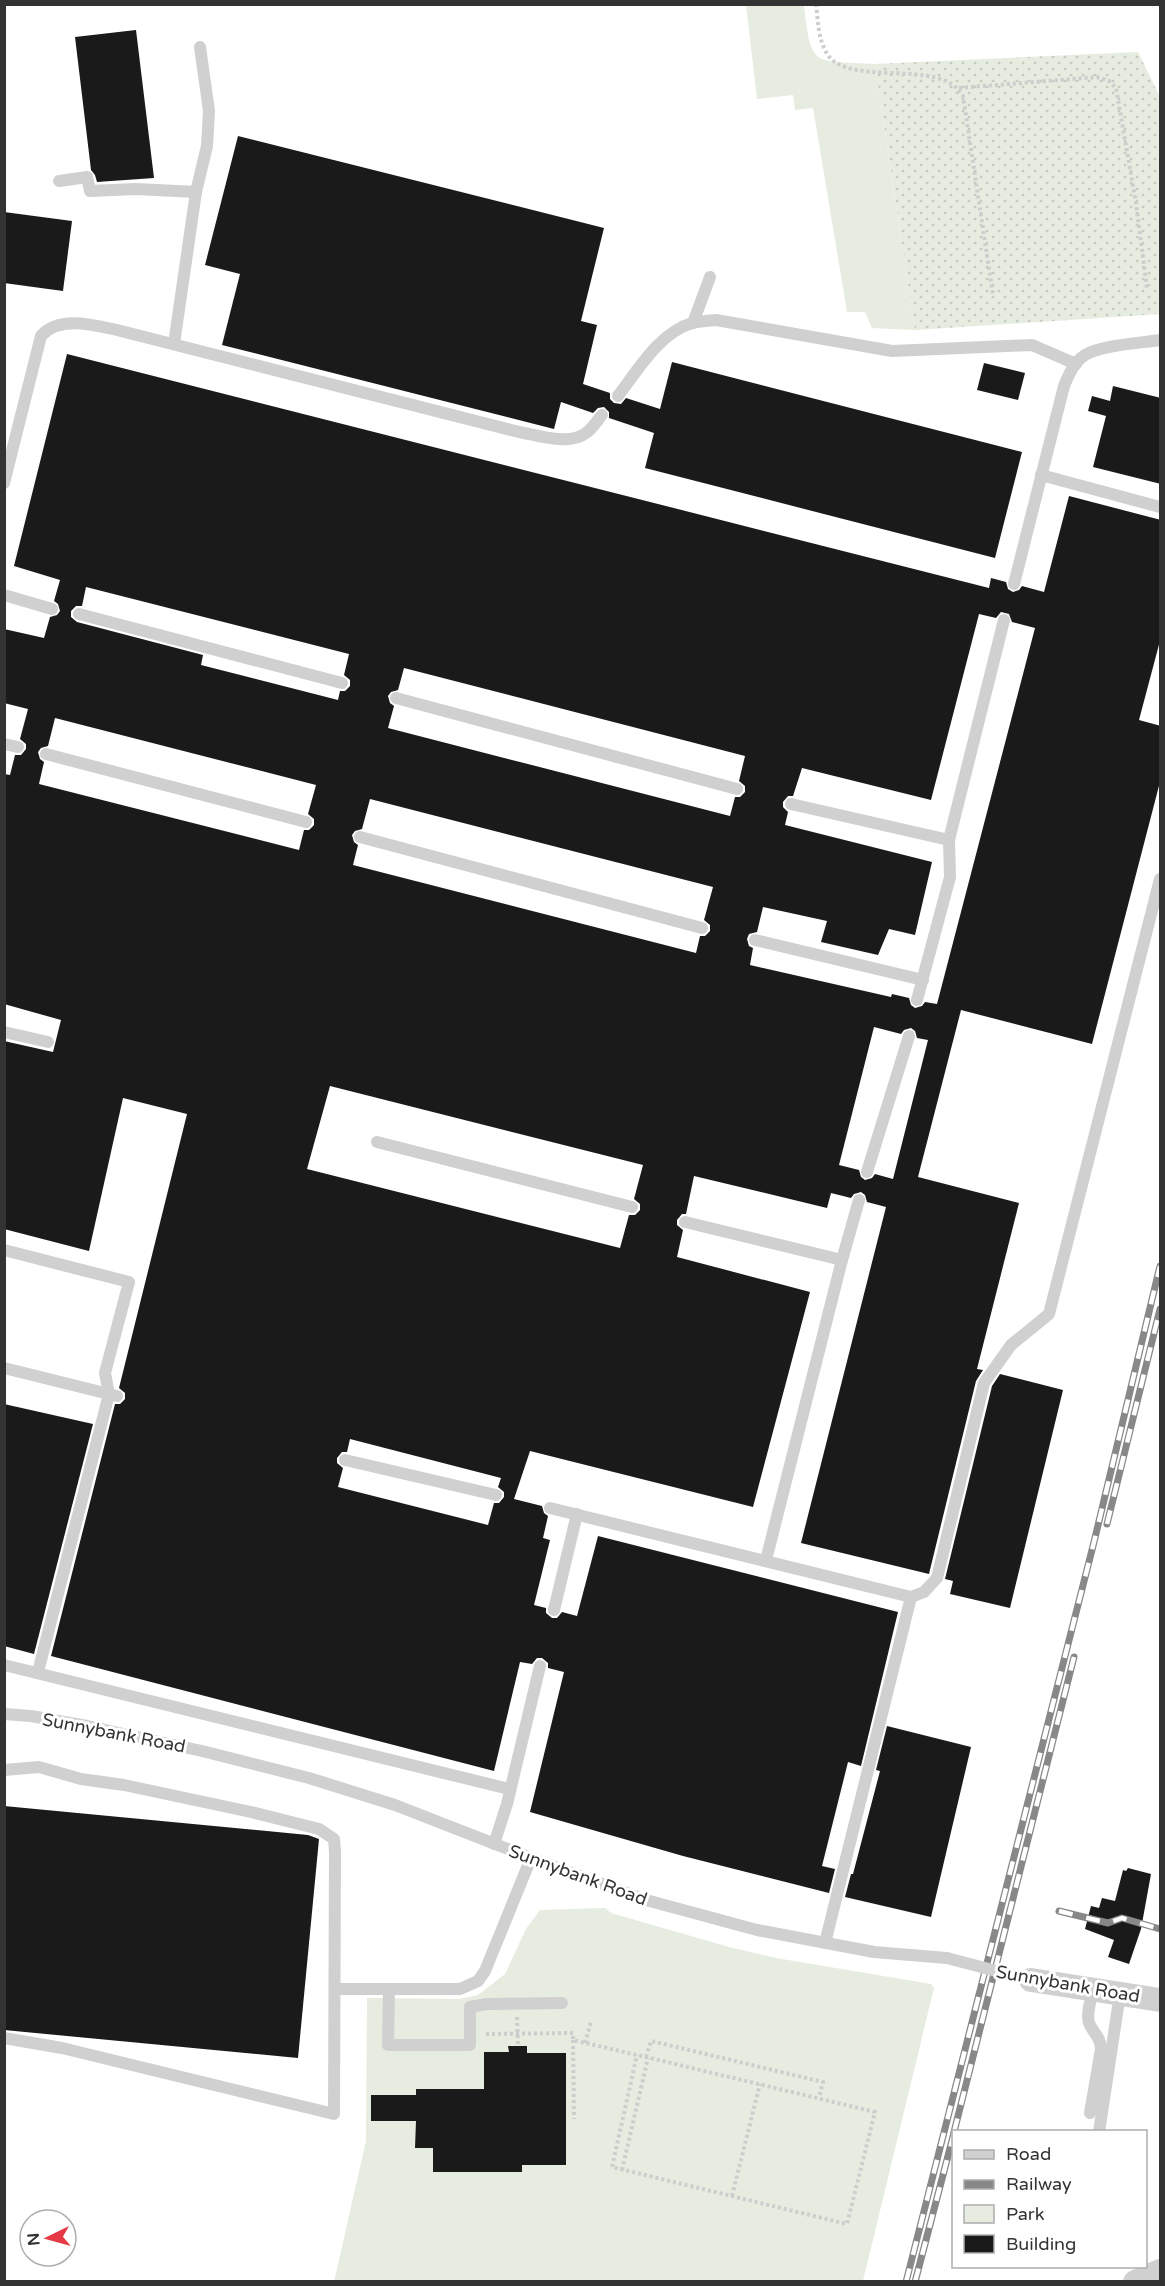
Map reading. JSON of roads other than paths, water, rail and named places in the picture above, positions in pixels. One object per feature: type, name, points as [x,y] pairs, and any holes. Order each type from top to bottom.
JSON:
[{"type":"street","name":"Sunnybank Road","points":[[1030,1980],[1161,2000]]},
{"type":"street","points":[[1136,2282],[1161,2271]]},
{"type":"lane","points":[[174,344],[196,192],[207,146],[209,111],[200,47]]},
{"type":"lane","points":[[59,181],[87,177],[90,191],[136,189],[196,192]]},
{"type":"lane","points":[[693,322],[710,277]]},
{"type":"lane","points":[[618,396],[656,347],[674,331],[693,322],[716,320],[892,351],[1032,345],[1076,364]]},
{"type":"lane","points":[[4,483],[42,336],[48,328],[64,324],[91,325],[174,344],[519,432],[567,439],[578,438],[602,416]]},
{"type":"lane","points":[[1014,584],[1064,386],[1071,370],[1086,354],[1112,346],[1161,340]]},
{"type":"lane","points":[[1041,475],[1161,507]]},
{"type":"lane","points":[[4,595],[52,609]]},
{"type":"lane","points":[[80,614],[342,683]]},
{"type":"lane","points":[[917,1000],[950,878],[949,840],[1004,620]]},
{"type":"lane","points":[[396,698],[737,789]]},
{"type":"lane","points":[[4,744],[18,747]]},
{"type":"lane","points":[[46,754],[306,822]]},
{"type":"lane","points":[[791,804],[949,840]]},
{"type":"lane","points":[[360,837],[702,928]]},
{"type":"lane","points":[[550,1508],[911,1597],[924,1592],[937,1578],[984,1383],[1011,1345],[1049,1314],[1161,879]]},
{"type":"lane","points":[[755,940],[923,980]]},
{"type":"lane","points":[[4,1032],[48,1042]]},
{"type":"lane","points":[[867,1172],[909,1036]]},
{"type":"lane","points":[[377,1142],[632,1207]]},
{"type":"lane","points":[[766,1560],[859,1200]]},
{"type":"lane","points":[[685,1222],[842,1260]]},
{"type":"lane","points":[[4,1250],[129,1282],[105,1373],[113,1395],[38,1672]]},
{"type":"lane","points":[[4,1368],[113,1395]]},
{"type":"lane","points":[[345,1460],[496,1495]]},
{"type":"lane","points":[[554,1610],[578,1514]]},
{"type":"lane","points":[[825,1943],[911,1597]]},
{"type":"lane","points":[[4,1665],[509,1789]]},
{"type":"lane","points":[[494,1844],[540,1666]]},
{"type":"lane","name":"Sunnybank Road","points":[[4,1714],[31,1716],[87,1726],[202,1751],[309,1778],[395,1805],[646,1900],[757,1930],[874,1952],[947,1958],[1030,1980]]},
{"type":"lane","points":[[4,1770],[39,1767],[81,1779],[124,1785],[294,1823],[319,1829],[330,1835],[335,1845],[334,2114],[62,2048],[4,2038]]},
{"type":"lane","points":[[335,1989],[460,1989],[478,1981],[485,1971],[531,1858]]},
{"type":"lane","points":[[389,1989],[388,2045],[470,2045],[470,2007],[488,2004],[562,2003]]},
{"type":"lane","points":[[1090,2113],[1101,2049],[1101,2042],[1088,2018],[1093,1990]]},
{"type":"lane","points":[[1100,2130],[1120,1994]]},
{"type":"railway","points":[[906,2282],[1094,1542],[1160,1266]]},
{"type":"railway","points":[[1107,1524],[1160,1309]]},
{"type":"railway","points":[[955,2130],[1074,1657]]},
{"type":"railway","points":[[1059,1911],[1108,1923],[1122,1918],[1160,1929]]},
{"type":"railway","points":[[915,2282],[952,2141]]}]
